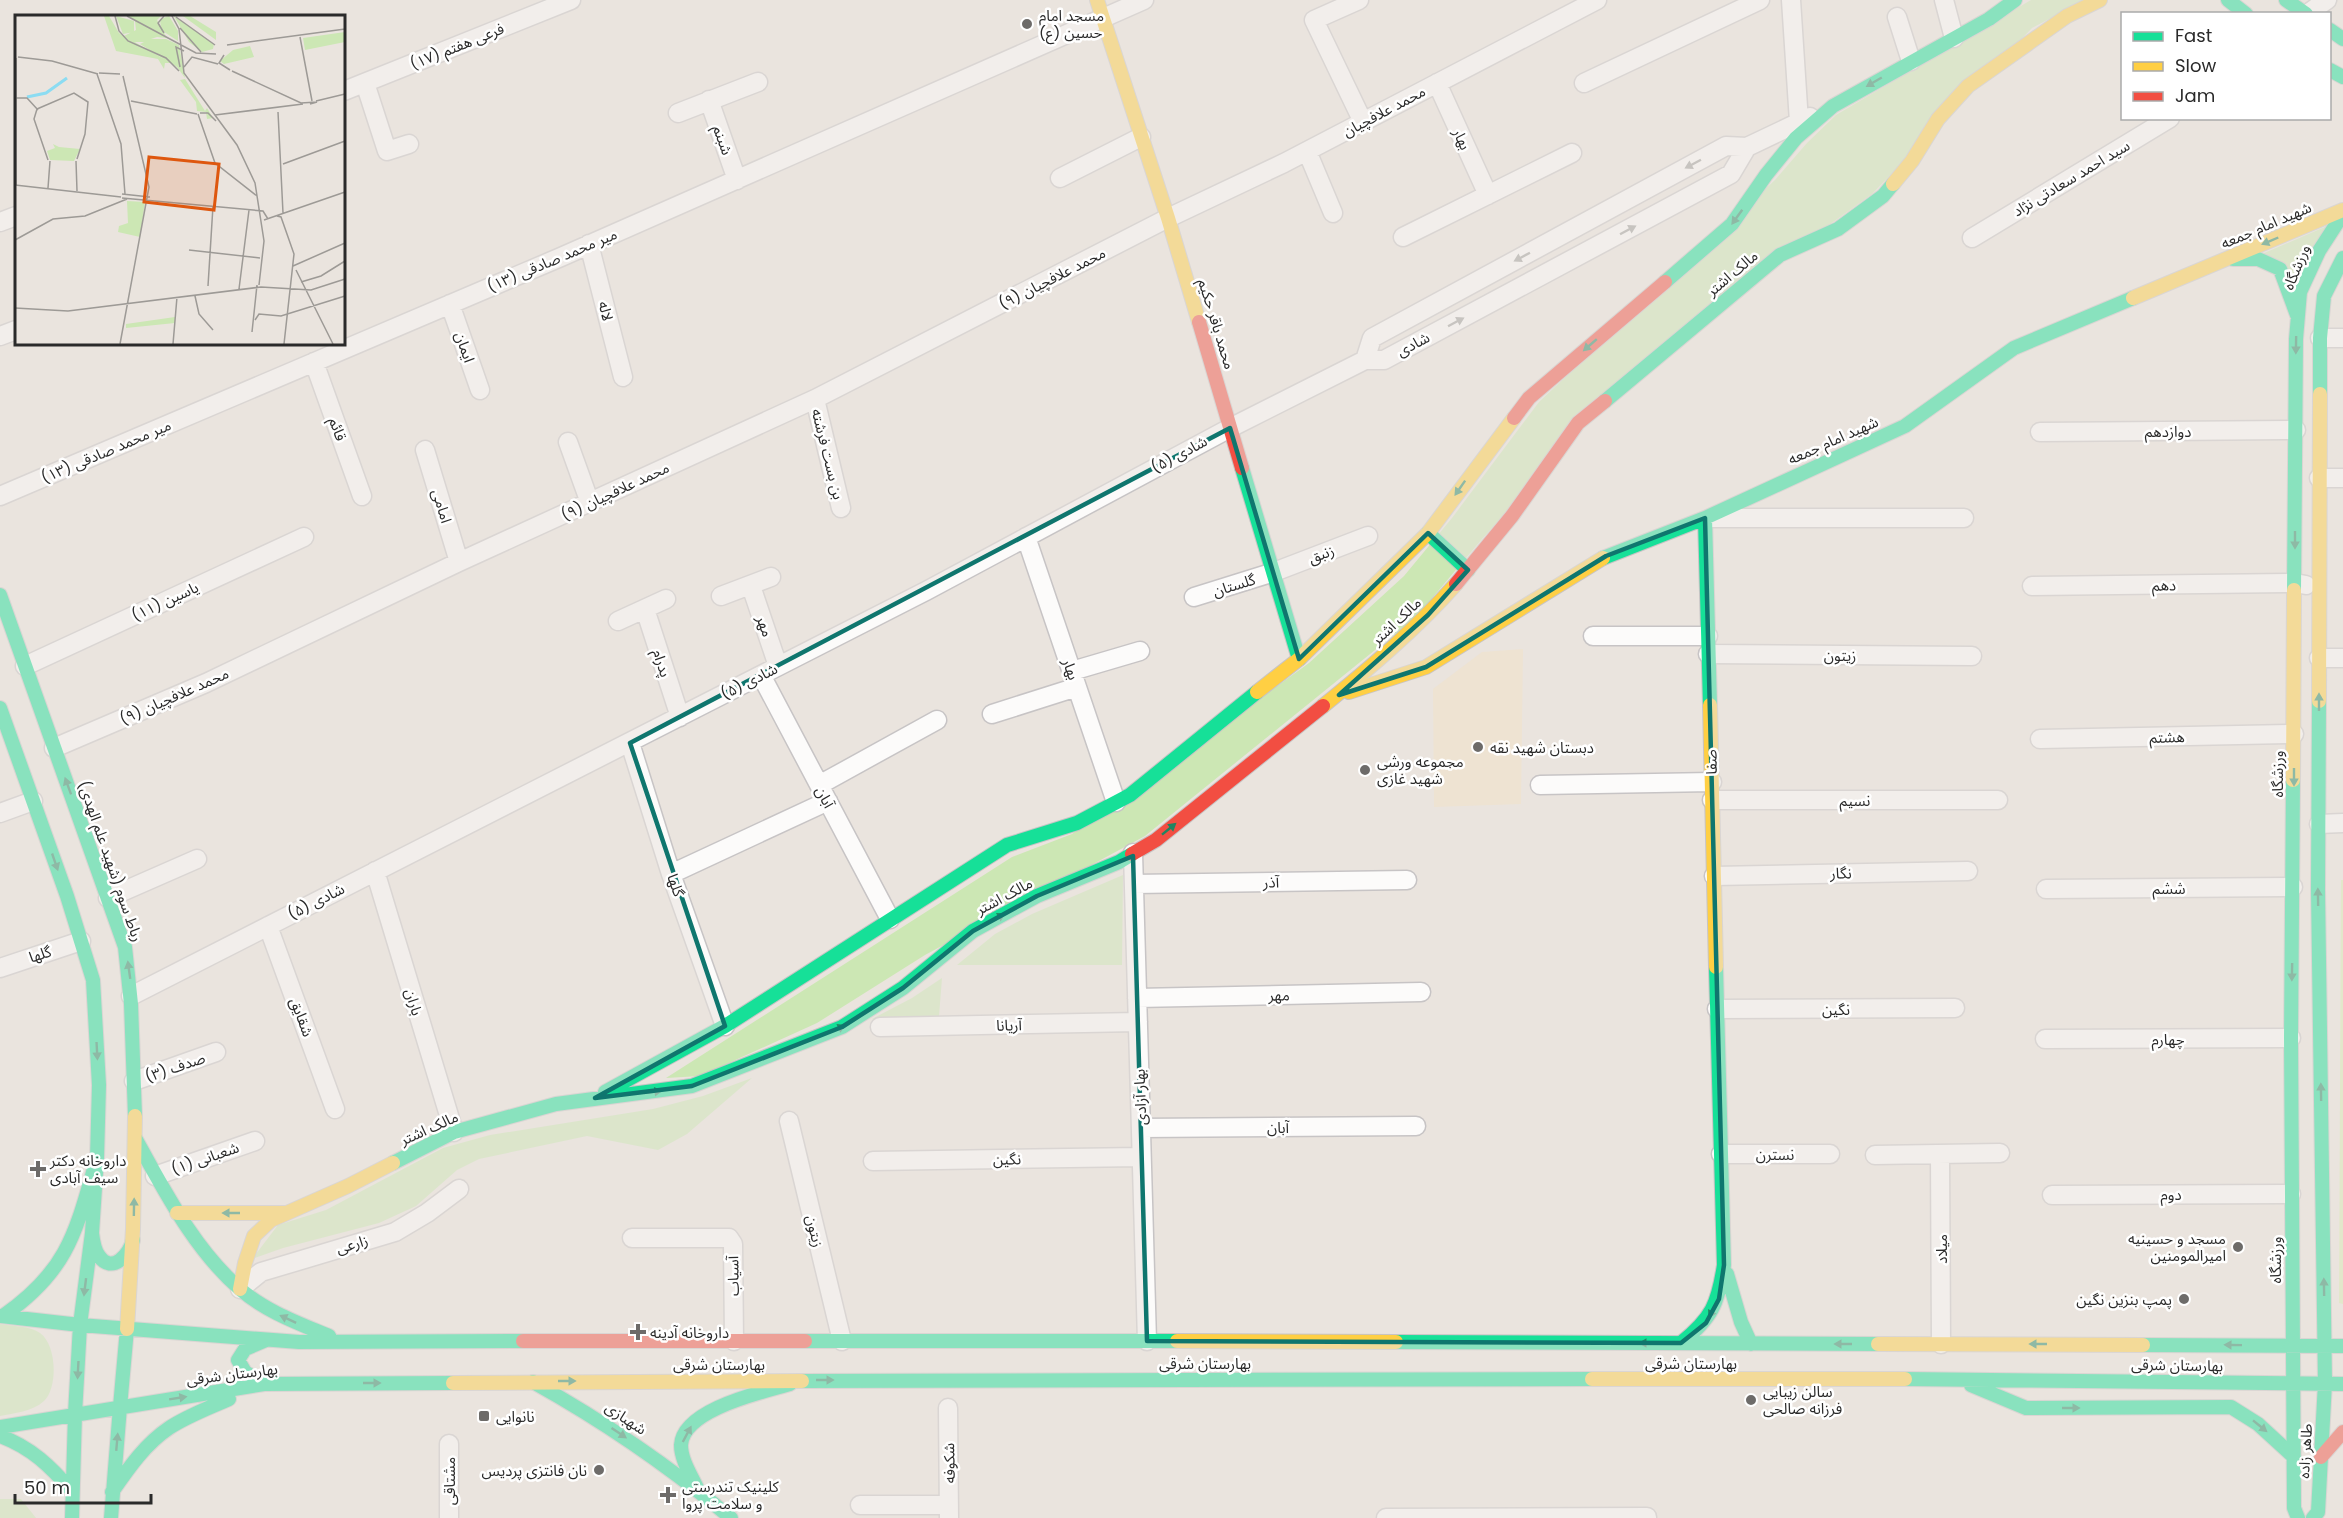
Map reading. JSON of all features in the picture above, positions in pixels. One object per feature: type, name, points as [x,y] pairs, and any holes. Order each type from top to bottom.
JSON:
[{"type":"street","name":"فرعی هفتم (۱۷)","points":[[345,91],[571,0]]},
{"type":"street","name":"محمد باقر حکیم","points":[[1097,0],[1168,218],[1299,659]]},
{"type":"street","name":"میر محمد صادقی (۱۳)","points":[[0,496],[737,180],[1144,0]]},
{"type":"street","points":[[1359,0],[1314,20],[1363,122]]},
{"type":"street","name":"محمد علافچیان","points":[[1168,218],[1307,151],[1598,0]]},
{"type":"street","points":[[1584,83],[1760,0]]},
{"type":"street","points":[[1791,0],[1799,122]]},
{"type":"street","points":[[1944,0],[1954,38]]},
{"type":"street","name":"مالک اشتر","points":[[595,1098],[725,1026],[1007,845],[1077,823],[1130,795],[1200,736],[1299,659],[1428,533],[1528,398],[1732,224],[1766,175],[1796,138],[1833,106],[1989,19],[2015,0]]},
{"type":"street","name":"مالک اشتر","points":[[285,1213],[348,1186],[454,1132],[556,1104],[692,1086],[842,1028],[903,988],[973,932],[1038,896],[1119,862],[1156,840],[1335,697],[1428,615],[1512,516],[1578,423],[1780,255],[1838,229],[1883,196],[1912,161],[1938,119],[1968,86],[2067,16],[2100,0]]},
{"type":"street","points":[[2228,0],[2243,12]]},
{"type":"street","points":[[2286,0],[2303,12]]},
{"type":"street","points":[[2309,12],[2327,0]]},
{"type":"street","points":[[1897,17],[1911,62]]},
{"type":"street","points":[[678,112],[758,82]]},
{"type":"street","points":[[365,83],[387,151],[409,144]]},
{"type":"street","name":"بهار","points":[[1437,83],[1488,195]]},
{"type":"street","name":"شبنم","points":[[709,100],[737,180]]},
{"type":"street","name":"شادی","points":[[1747,147],[1731,174],[1384,360],[1365,360],[1372,338],[1726,146],[1747,147],[1833,106]]},
{"type":"street","name":"سید احمد سعادتی نژاد","points":[[1972,238],[2167,120]]},
{"type":"street","points":[[1060,178],[1141,137]]},
{"type":"street","points":[[1307,151],[1333,213]]},
{"type":"street","points":[[1402,237],[1572,153]]},
{"type":"street","name":"شهید امام جمعه","points":[[1335,697],[1426,667],[1606,556],[1705,518],[1905,426],[2014,348],[2343,212]]},
{"type":"street","name":"ورزشگاه","points":[[2292,1383],[2291,1038],[2298,317],[2300,292],[2319,251],[2343,212]]},
{"type":"street","points":[[0,222],[15,216]]},
{"type":"street","name":"محمد علافچیان (۹)","points":[[54,748],[206,684],[459,562],[815,399],[1168,218]]},
{"type":"street","name":"لاله","points":[[589,244],[623,377]]},
{"type":"street","points":[[2226,260],[2258,260],[2280,269],[2298,317]]},
{"type":"street","points":[[2342,261],[2324,296],[2320,338],[2318,890],[2325,1346],[2343,1346]]},
{"type":"street","name":"ایمان","points":[[450,304],[480,390]]},
{"type":"street","points":[[0,336],[15,330]]},
{"type":"street","points":[[2320,338],[2343,338]]},
{"type":"street","name":"شادی (۵)","points":[[131,996],[926,591],[1230,428],[1365,360]]},
{"type":"street","name":"قائم","points":[[314,362],[362,496]]},
{"type":"street","name":"بن بست فرشته","points":[[815,399],[841,508]]},
{"type":"street","name":"دوازدهم","points":[[2040,432],[2296,430]]},
{"type":"street","points":[[568,442],[590,503]]},
{"type":"street","name":"امامی","points":[[425,450],[459,562]]},
{"type":"street","points":[[2319,478],[2343,478]]},
{"type":"street","points":[[1705,518],[1964,518]]},
{"type":"street","name":"صفا","points":[[1705,518],[1724,1265]]},
{"type":"street","points":[[1428,533],[1468,570]]},
{"type":"street","name":"زنبق","points":[[1274,572],[1368,536]]},
{"type":"street","name":"یاسین (۱۱)","points":[[25,666],[304,537]]},
{"type":"street","name":"بهار","points":[[1026,537],[1116,802]]},
{"type":"street","name":"گلستان","points":[[1194,597],[1274,572]]},
{"type":"street","points":[[721,596],[771,577]]},
{"type":"street","name":"دهم","points":[[2032,586],[2295,583],[2319,588]]},
{"type":"street","name":"مهر","points":[[751,586],[778,666]]},
{"type":"street","name":"رباط سوم (شهید علم الهدی)","points":[[0,595],[125,947],[131,996],[135,1138],[133,1240],[111,1518]]},
{"type":"street","points":[[618,621],[666,598]]},
{"type":"street","name":"پدرام","points":[[645,609],[680,717]]},
{"type":"street","name":"زیتون","points":[[1593,636],[1708,645],[1972,656]]},
{"type":"street","points":[[992,714],[1140,651]]},
{"type":"street","points":[[2319,658],[2343,658]]},
{"type":"street","name":"آبان","points":[[761,675],[890,919]]},
{"type":"street","points":[[0,708],[93,980],[99,1084],[97,1158],[92,1233],[80,1325],[72,1518]]},
{"type":"street","points":[[819,785],[937,720]]},
{"type":"street","name":"هشتم","points":[[2040,739],[2294,734]]},
{"type":"street","name":"گلها","points":[[630,743],[671,874],[725,1026]]},
{"type":"street","name":"نسیم","points":[[1540,785],[1998,800]]},
{"type":"street","points":[[0,813],[33,801]]},
{"type":"street","points":[[671,874],[828,801]]},
{"type":"street","points":[[2319,824],[2343,823]]},
{"type":"street","name":"بهار آزادی","points":[[1133,853],[1147,1341]]},
{"type":"street","points":[[108,898],[197,859]]},
{"type":"street","name":"باران","points":[[375,871],[454,1132]]},
{"type":"street","name":"نگار","points":[[1714,876],[1968,871]]},
{"type":"street","name":"آذر","points":[[1134,884],[1407,880]]},
{"type":"street","name":"ششم","points":[[2046,889],[2293,887]]},
{"type":"street","name":"شقایق","points":[[268,926],[335,1109]]},
{"type":"street","name":"گلها","points":[[0,968],[81,940]]},
{"type":"street","name":"مهر","points":[[1137,998],[1421,992]]},
{"type":"street","name":"نگین","points":[[1718,1010],[1955,1008]]},
{"type":"street","name":"آریانا","points":[[880,1027],[1138,1022]]},
{"type":"street","name":"چهارم","points":[[2045,1039],[2291,1038]]},
{"type":"street","name":"صدف (۳)","points":[[134,1081],[216,1052]]},
{"type":"street","name":"زیتون","points":[[789,1121],[842,1341]]},
{"type":"street","name":"آبان","points":[[1141,1128],[1416,1126]]},
{"type":"street","points":[[135,1138],[177,1213],[199,1245],[240,1289],[283,1317],[342,1342]]},
{"type":"street","name":"شعبانی (۱)","points":[[155,1176],[255,1141]]},
{"type":"street","points":[[1875,1155],[2000,1153]]},
{"type":"street","name":"نسترن","points":[[1721,1154],[1830,1154]]},
{"type":"street","name":"میلاد","points":[[1940,1154],[1941,1344]]},
{"type":"street","name":"نگین","points":[[873,1161],[1141,1157]]},
{"type":"street","points":[[2,1316],[33,1294],[56,1269],[73,1240],[97,1158]]},
{"type":"street","name":"زارعی","points":[[240,1289],[261,1272],[395,1232],[427,1213],[459,1189]]},
{"type":"street","name":"دوم","points":[[2052,1195],[2291,1194]]},
{"type":"street","points":[[177,1213],[285,1213]]},
{"type":"street","points":[[240,1289],[244,1263],[254,1236],[271,1220],[285,1213]]},
{"type":"street","points":[[92,1233],[97,1255],[102,1261],[110,1263],[122,1260],[129,1253],[133,1240]]},
{"type":"street","name":"آسیاب","points":[[632,1238],[729,1238],[733,1244],[734,1341]]},
{"type":"street","points":[[1681,1343],[1706,1323],[1719,1299],[1724,1265]]},
{"type":"street","points":[[1724,1265],[1750,1344]]},
{"type":"street","name":"بهارستان شرقی","points":[[2,1316],[80,1325],[266,1340],[342,1342],[1147,1341],[2325,1346]]},
{"type":"street","points":[[264,1384],[249,1377],[240,1368],[239,1359],[242,1350],[248,1345],[266,1340]]},
{"type":"street","name":"طاهر زاده","points":[[2313,1518],[2318,1512],[2325,1346]]},
{"type":"street","points":[[1955,1379],[2026,1408],[2231,1407],[2258,1424],[2294,1457]]},
{"type":"street","name":"بهارستان شرقی","points":[[0,1428],[264,1384],[803,1380],[1955,1379],[2325,1383]]},
{"type":"street","name":"شهبازی","points":[[697,1488],[683,1455],[682,1440],[692,1425],[712,1410],[803,1380]]},
{"type":"street","name":"شهبازی","points":[[533,1382],[581,1408],[697,1488],[731,1518]]},
{"type":"street","name":"طاهر زاده","points":[[2292,1383],[2294,1508],[2298,1518]]},
{"type":"street","points":[[2325,1383],[2343,1384]]},
{"type":"street","points":[[112,1492],[134,1461],[169,1428],[201,1411],[264,1384]]},
{"type":"street","name":"شکوفه","points":[[948,1408],[949,1511]]},
{"type":"street","points":[[2321,1457],[2343,1432]]},
{"type":"street","points":[[0,1436],[14,1440],[40,1456],[72,1491]]},
{"type":"street","name":"مشتاقی","points":[[449,1444],[449,1518]]},
{"type":"street","points":[[860,1505],[949,1511]]},
{"type":"street","points":[[1386,1518],[1647,1517]]},
{"type":"highlighted area","points":[[1230,428],[1299,659],[1428,533],[1468,570],[1428,615],[1339,695],[1426,667],[1606,556],[1705,518],[1724,1265],[1719,1299],[1706,1323],[1681,1343],[1147,1341],[1133,856],[1037,896],[973,931],[903,988],[842,1027],[692,1086],[595,1098],[725,1026],[630,743]]},
{"type":"shaded area","name":"دبستان شهید نقه","points":[[1523,649],[1521,804],[1434,807],[1433,689],[1482,652]]},
{"type":"green space","points":[[2031,0],[2085,0],[2032,28],[1872,194],[1648,355],[1482,539],[1417,616],[1145,836],[925,955],[817,1023],[700,1076],[666,1078],[1012,857],[1072,834],[1309,663],[1404,576],[1452,518],[1539,402],[1775,180],[1807,143],[1836,115]]},
{"type":"green space","points":[[2327,226],[2295,285],[2262,254]]},
{"type":"green space","points":[[1123,875],[1122,965],[957,965],[995,934],[1032,914]]},
{"type":"green space","points":[[2341,880],[2343,880],[2343,1304],[2339,1303]]},
{"type":"green space","points":[[942,978],[939,1016],[872,1019],[912,998]]},
{"type":"green space","points":[[752,1078],[687,1134],[658,1150],[587,1136],[479,1159],[457,1170],[416,1206],[379,1223],[283,1248],[252,1259],[278,1225],[326,1210],[443,1148],[490,1135],[653,1109],[703,1096]]},
{"type":"green space","points":[[0,1324],[26,1328],[40,1333],[50,1347],[54,1367],[52,1387],[44,1401],[28,1410],[0,1416]]},
{"type":"green space","points":[[0,1499],[21,1499],[36,1518],[0,1518]]},
{"type":"traffic: fast","points":[[1665,282],[1732,224],[1766,175],[1796,138],[1833,106],[1989,19],[2015,0]]},
{"type":"traffic: fast","points":[[2228,0],[2243,12]]},
{"type":"traffic: fast","points":[[2286,0],[2303,12]]},
{"type":"traffic: fast","points":[[2331,31],[2343,39]]},
{"type":"traffic: fast","points":[[2331,71],[2343,77]]},
{"type":"traffic: fast","points":[[1605,401],[1780,255],[1838,229],[1883,196],[1893,184]]},
{"type":"traffic: fast","points":[[2294,590],[2296,339],[2300,292],[2319,251],[2343,214]]},
{"type":"traffic: fast","points":[[2320,394],[2320,338],[2324,296],[2343,258]]},
{"type":"traffic: fast","points":[[2233,259],[2258,259],[2280,269],[2297,315]]},
{"type":"traffic: fast","points":[[1603,558],[1705,518],[1905,426],[2014,348],[2133,298]]},
{"type":"traffic: fast","points":[[1242,468],[1299,659]]},
{"type":"traffic: fast","points":[[1705,518],[1710,705]]},
{"type":"traffic: fast","points":[[1428,533],[1468,570]]},
{"type":"traffic: fast","points":[[0,595],[125,947],[131,1004],[135,1116]]},
{"type":"traffic: fast","points":[[605,1092],[725,1026],[1007,845],[1077,823],[1130,795],[1257,692]]},
{"type":"traffic: fast","points":[[2313,1518],[2318,1512],[2325,1383],[2318,890],[2319,701]]},
{"type":"traffic: fast","points":[[0,708],[67,896],[93,980],[99,1085],[97,1158],[92,1233],[80,1325]]},
{"type":"traffic: fast","points":[[2293,780],[2291,1038],[2294,1508],[2298,1518]]},
{"type":"traffic: fast","points":[[393,1163],[454,1132],[556,1104],[692,1086],[842,1027],[903,988],[973,931],[1037,896],[1119,862],[1132,854]]},
{"type":"traffic: fast","points":[[1681,1343],[1700,1326],[1712,1309],[1724,1265],[1716,967]]},
{"type":"traffic: fast","points":[[135,1138],[181,1218],[223,1273],[260,1304],[329,1336]]},
{"type":"traffic: fast","points":[[3,1316],[43,1282],[67,1247],[83,1207],[97,1158]]},
{"type":"traffic: fast","points":[[92,1233],[97,1254],[109,1263],[120,1260],[128,1251],[133,1240]]},
{"type":"traffic: fast","points":[[1727,1274],[1741,1322],[1751,1344]]},
{"type":"traffic: fast","points":[[0,1316],[80,1325],[299,1342],[523,1341]]},
{"type":"traffic: fast","points":[[75,1414],[80,1325]]},
{"type":"traffic: fast","points":[[120,1407],[127,1329]]},
{"type":"traffic: fast","points":[[264,1384],[245,1372],[238,1360],[245,1349],[266,1340]]},
{"type":"traffic: fast","points":[[805,1341],[1177,1341]]},
{"type":"traffic: fast","points":[[1396,1342],[1878,1344]]},
{"type":"traffic: fast","points":[[2143,1345],[2343,1346]]},
{"type":"traffic: fast","points":[[802,1381],[1592,1379]]},
{"type":"traffic: fast","points":[[1905,1379],[2343,1384]]},
{"type":"traffic: fast","points":[[533,1382],[585,1412],[635,1445],[731,1518]]},
{"type":"traffic: fast","points":[[0,1427],[264,1384],[453,1383]]},
{"type":"traffic: fast","points":[[697,1488],[681,1451],[685,1432],[695,1421],[726,1404],[790,1384]]},
{"type":"traffic: fast","points":[[1971,1385],[2026,1408],[2231,1407],[2258,1424],[2294,1457]]},
{"type":"traffic: fast","points":[[112,1492],[138,1457],[160,1434],[183,1420],[229,1399]]},
{"type":"traffic: fast","points":[[111,1518],[120,1407]]},
{"type":"traffic: fast","points":[[72,1518],[75,1414]]},
{"type":"traffic: fast","points":[[0,1436],[40,1459],[72,1491]]},
{"type":"traffic: slow","points":[[1097,0],[1168,218],[1199,322]]},
{"type":"traffic: slow","points":[[1893,184],[1912,161],[1938,119],[1968,86],[2067,16],[2100,0]]},
{"type":"traffic: slow","points":[[2133,298],[2343,210]]},
{"type":"traffic: slow","points":[[2319,701],[2320,394]]},
{"type":"traffic: slow","points":[[1257,692],[1299,659],[1428,533],[1514,418]]},
{"type":"traffic: slow","points":[[1349,692],[1426,667],[1603,558]]},
{"type":"traffic: slow","points":[[1323,706],[1392,648],[1456,584]]},
{"type":"traffic: slow","points":[[2293,780],[2294,590]]},
{"type":"traffic: slow","points":[[1710,705],[1716,967]]},
{"type":"traffic: slow","points":[[127,1329],[133,1229],[135,1116]]},
{"type":"traffic: slow","points":[[240,1289],[245,1263],[254,1236],[271,1220],[393,1163]]},
{"type":"traffic: slow","points":[[177,1213],[285,1213]]},
{"type":"traffic: slow","points":[[1177,1341],[1396,1342]]},
{"type":"traffic: slow","points":[[1878,1344],[2143,1345]]},
{"type":"traffic: slow","points":[[1592,1379],[1905,1379]]},
{"type":"traffic: slow","points":[[453,1383],[802,1381]]},
{"type":"traffic: jam","points":[[1514,418],[1529,398],[1665,282]]},
{"type":"traffic: jam","points":[[1199,322],[1242,468]]},
{"type":"traffic: jam","points":[[1456,584],[1512,516],[1578,423],[1605,401]]},
{"type":"traffic: jam","points":[[1132,854],[1156,840],[1323,706]]},
{"type":"traffic: jam","points":[[523,1341],[805,1341]]},
{"type":"traffic: jam","points":[[2321,1457],[2343,1432]]},
{"type":"place","name":"مسجد امام حسین (ع)","points":[[1027,24]]},
{"type":"place","name":"دبستان شهید نقه","points":[[1478,747]]},
{"type":"place","name":"مجموعه ورشی شهید غازی","points":[[1365,770]]},
{"type":"place","name":"داروخانه دکتر سیف آبادی","points":[[38,1169]]},
{"type":"place","name":"مسجد و حسینیه امیرالمومنین","points":[[2238,1247]]},
{"type":"place","name":"پمپ بنزین نگین","points":[[2184,1299]]},
{"type":"place","name":"داروخانه آدینه","points":[[638,1332]]},
{"type":"place","name":"سالن زیبایی فرزانه صالحی","points":[[1751,1400]]},
{"type":"place","name":"نانوایی","points":[[484,1416]]},
{"type":"place","name":"نان فانتزی پردیس","points":[[599,1470]]},
{"type":"place","name":"کلینیک تندرستی و سلامت پروا","points":[[668,1495]]}]
